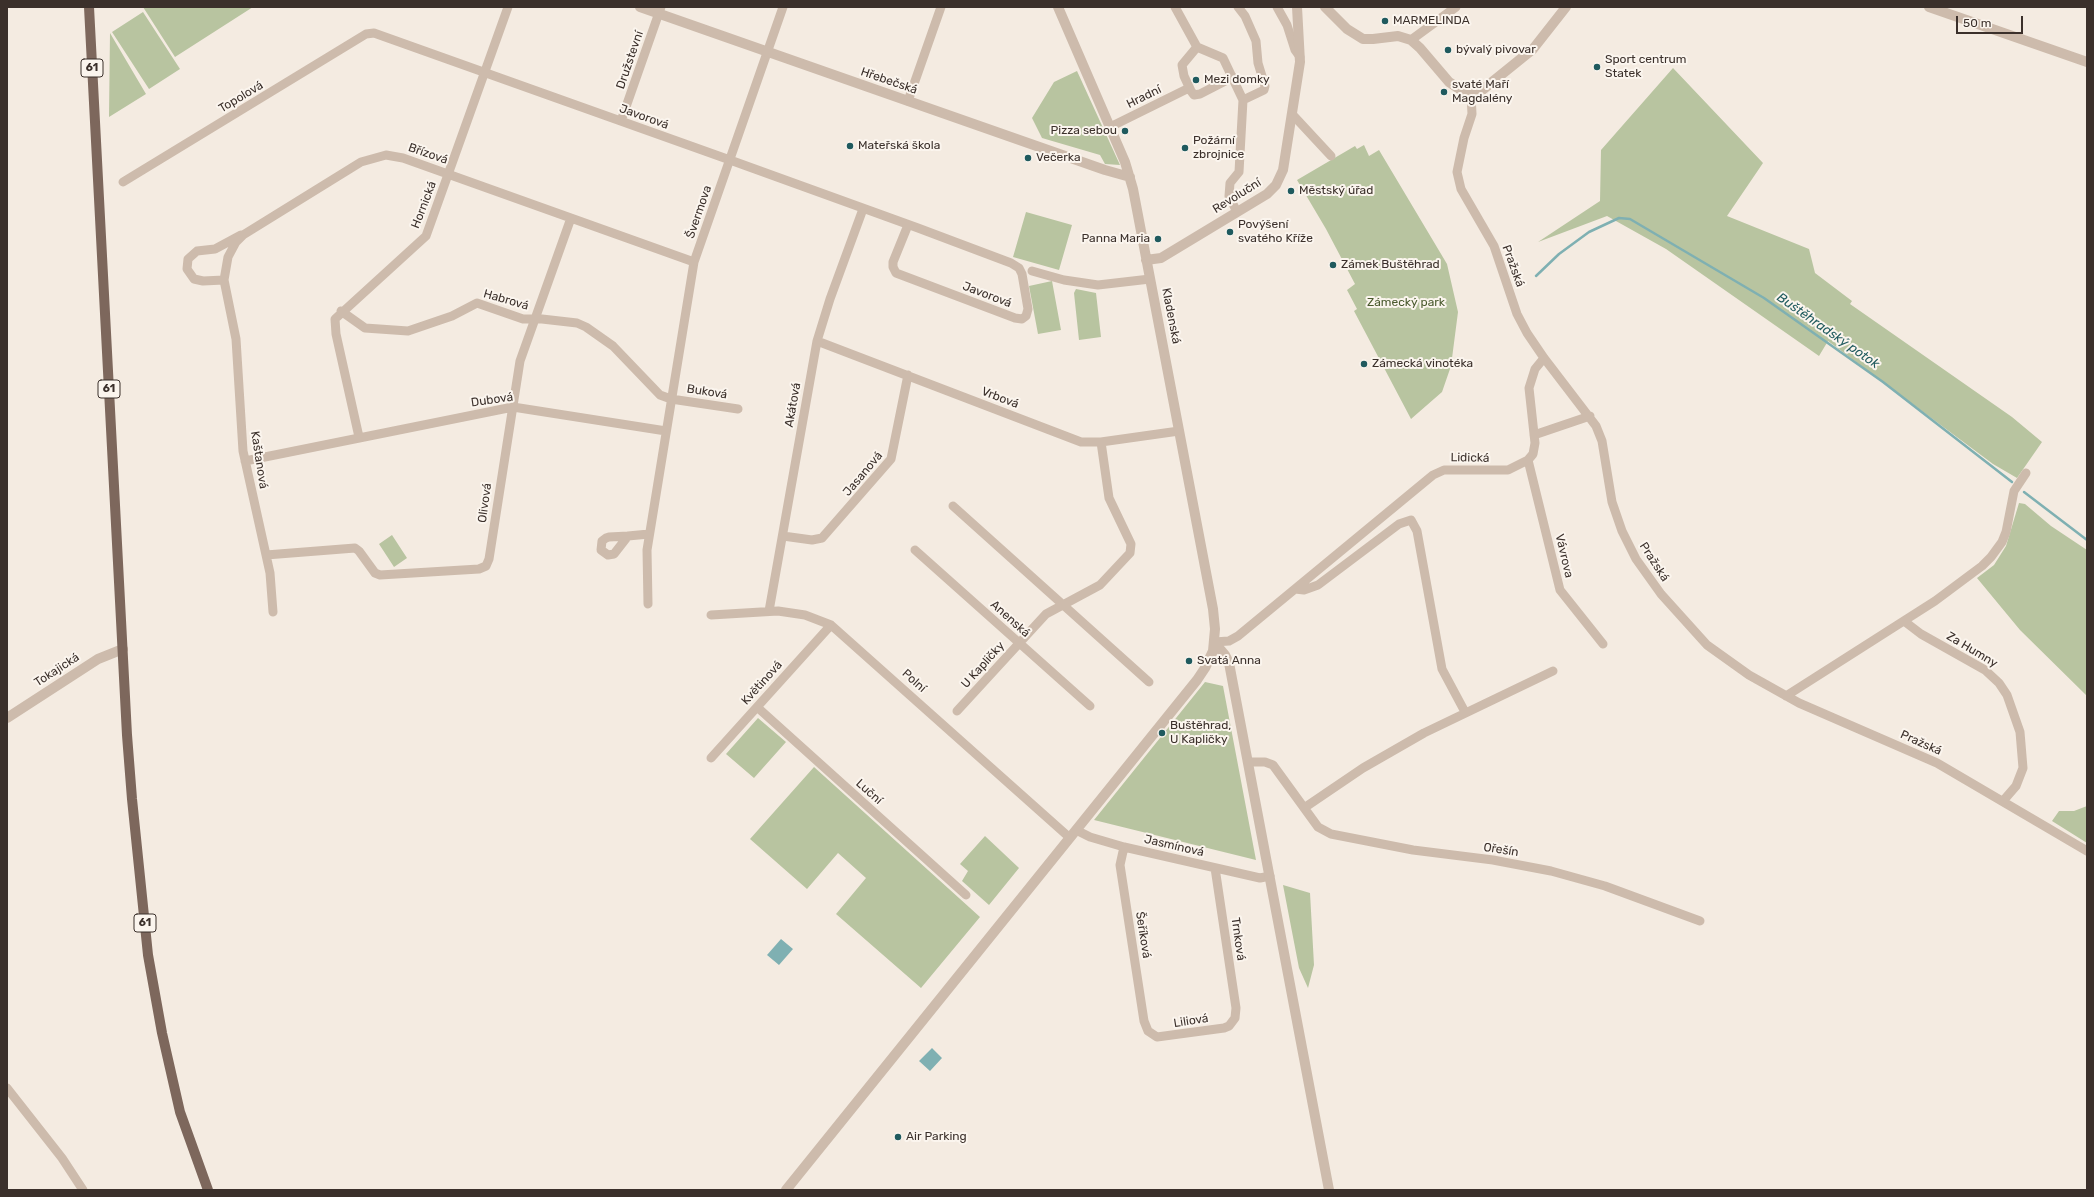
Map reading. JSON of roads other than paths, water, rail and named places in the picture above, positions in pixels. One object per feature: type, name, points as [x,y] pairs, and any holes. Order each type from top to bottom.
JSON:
[{"type":"main road","name":"61","points":[[89,7],[132,799],[148,955],[162,1033],[180,1112],[208,1190]]},
{"type":"street","name":"Hornická","points":[[358,438],[333,323],[341,311],[424,239],[430,227],[508,7]]},
{"type":"street","name":"Hřebečská","points":[[640,7],[660,10],[768,52],[1105,170],[1130,177]]},
{"type":"street","name":"Švermova","points":[[666,431],[694,262],[783,7]]},
{"type":"street","points":[[908,101],[941,7]]},
{"type":"street","name":"Kladenská","points":[[786,1190],[1201,675],[1210,658],[1214,642],[1213,609],[1130,177],[1058,7]]},
{"type":"street","points":[[1175,7],[1197,47],[1223,58],[1243,100],[1238,172],[1230,183],[1229,196],[1237,212]]},
{"type":"street","points":[[1238,7],[1245,16],[1256,41],[1258,61],[1265,86],[1264,90],[1243,100]]},
{"type":"street","points":[[1277,7],[1287,25],[1294,50],[1300,57]]},
{"type":"street","name":"Revoluční","points":[[1146,260],[1161,258],[1267,194],[1276,185],[1283,170],[1300,57],[1297,7]]},
{"type":"street","points":[[1324,7],[1347,29],[1363,39],[1373,40],[1398,36],[1411,40],[1450,82],[1471,95],[1481,91],[1533,49],[1566,7]]},
{"type":"street","points":[[1411,40],[1456,7]]},
{"type":"street","points":[[1929,7],[2087,62]]},
{"type":"street","name":"Družstevní","points":[[621,121],[660,10]]},
{"type":"street","name":"Javorová","points":[[371,33],[730,160],[908,225],[1016,266],[1022,274],[1028,309],[1026,316],[1022,319],[1015,318],[898,274],[893,269],[893,262],[908,225]]},
{"type":"street","name":"Topolová","points":[[124,182],[371,33]]},
{"type":"street","points":[[1197,47],[1182,65],[1184,76],[1193,93],[1198,95],[1233,77]]},
{"type":"street","name":"Hradní","points":[[1110,127],[1189,88]]},
{"type":"street","name":"Pražská","points":[[1471,95],[1472,114],[1464,138],[1458,169],[1458,183],[1494,246],[1521,322],[1544,358],[1590,416],[1600,436],[1615,511],[1628,544],[1644,571],[1678,614],[1708,645],[1749,675],[1786,696],[1937,763],[2083,848]]},
{"type":"street","points":[[1292,114],[1331,156]]},
{"type":"street","name":"Břízová","points":[[230,311],[224,280],[226,263],[233,247],[251,229],[368,158],[394,156],[449,174],[694,262]]},
{"type":"street","name":"Akátová","points":[[769,611],[817,340],[830,299],[863,209]]},
{"type":"street","name":"Olivová","points":[[266,555],[355,548],[360,551],[374,572],[378,575],[483,568],[489,559],[520,361],[571,218]]},
{"type":"street","points":[[224,280],[203,281],[194,279],[188,272],[188,259],[194,252],[215,249],[251,229]]},
{"type":"street","points":[[1032,271],[1064,280],[1098,285],[1150,279]]},
{"type":"street","name":"Habrová","points":[[341,311],[365,328],[408,332],[452,316],[477,303],[523,319],[574,322],[586,327],[613,346],[657,392],[671,399]]},
{"type":"street","name":"Kaštanová","points":[[230,311],[237,347],[242,442],[271,580],[273,612]]},
{"type":"street","name":"Vrbová","points":[[817,340],[1081,442],[1101,442],[1180,431]]},
{"type":"street","points":[[1528,460],[1534,449],[1529,388],[1535,369],[1544,358]]},
{"type":"street","name":"Jasanová","points":[[782,536],[812,540],[822,538],[891,459],[894,454],[908,375]]},
{"type":"street","name":"Buková","points":[[671,399],[738,409]]},
{"type":"street","name":"Dubová","points":[[245,461],[513,407],[666,431]]},
{"type":"street","points":[[1534,435],[1590,416]]},
{"type":"street","points":[[648,604],[646,557],[666,431]]},
{"type":"street","name":"U Kapličky","points":[[957,711],[1046,614],[1062,604],[1100,585],[1127,556],[1131,549],[1108,498],[1101,442]]},
{"type":"street","name":"Lidická","points":[[1214,642],[1229,641],[1238,636],[1433,475],[1444,470],[1508,470],[1528,460]]},
{"type":"street","name":"Vávrova","points":[[1528,460],[1560,590],[1603,644]]},
{"type":"street","points":[[1786,696],[1959,584],[1991,557],[2002,542],[2006,532],[2014,491],[2026,473]]},
{"type":"street","points":[[953,506],[1149,682]]},
{"type":"street","points":[[1295,589],[1304,590],[1318,586],[1399,524],[1411,520],[1416,531],[1442,669],[1466,712]]},
{"type":"street","points":[[628,536],[649,534]]},
{"type":"street","name":"Anenská","points":[[915,550],[1090,706]]},
{"type":"street","name":"Polní","points":[[711,615],[769,611],[805,615],[831,625],[1073,834]]},
{"type":"street","name":"Za Humny","points":[[1904,621],[1921,634],[1986,670],[1999,683],[2007,695],[2020,732],[2022,768],[2016,786],[2003,801]]},
{"type":"street","name":"Květinová","points":[[711,758],[831,625]]},
{"type":"street","points":[[1214,642],[1225,655],[1229,663],[1330,1190]]},
{"type":"street","name":"Tokajická","points":[[7,718],[98,659],[123,649]]},
{"type":"street","points":[[1304,808],[1378,759],[1466,712],[1553,671]]},
{"type":"street","name":"Luční","points":[[757,707],[966,895]]},
{"type":"street","name":"Ořešín","points":[[1248,762],[1264,762],[1273,765],[1320,830],[1331,834],[1413,850],[1493,860],[1551,871],[1605,886],[1700,921]]},
{"type":"street","name":"Jasmínová","points":[[1073,834],[1260,878],[1270,876]]},
{"type":"street","name":"Šeříková","points":[[1124,847],[1120,865],[1146,1027]]},
{"type":"street","name":"Trnková","points":[[1215,868],[1236,1013]]},
{"type":"street","name":"Liliová","points":[[1146,1027],[1148,1031],[1157,1037],[1224,1028],[1233,1022],[1236,1013]]},
{"type":"street","points":[[7,1088],[62,1158],[83,1190]]},
{"type":"water","points":[[781,939],[793,949],[779,965],[767,955]]},
{"type":"water","points":[[932,1048],[942,1058],[930,1071],[919,1061]]},
{"type":"waterway","name":"Buštěhradský potok","points":[[1536,276],[1559,254],[1589,232],[1619,218],[1630,219],[1764,298],[1883,382],[2012,482]]},
{"type":"waterway","name":"Buštěhradský potok","points":[[2024,492],[2087,540]]},
{"type":"place","name":"MARMELINDA","points":[[1385,21]]},
{"type":"place","name":"bývalý pivovar","points":[[1448,50]]},
{"type":"place","name":"Sport centrum Statek","points":[[1597,67]]},
{"type":"place","name":"Mezi domky","points":[[1196,80]]},
{"type":"place","name":"svaté Maří Magdalény","points":[[1444,92]]},
{"type":"place","name":"Pizza sebou","points":[[1125,131]]},
{"type":"place","name":"Mateřská škola","points":[[850,146]]},
{"type":"place","name":"Požární zbrojnice","points":[[1185,148]]},
{"type":"place","name":"Večerka","points":[[1028,158]]},
{"type":"place","name":"Městský úřad","points":[[1291,191]]},
{"type":"place","name":"Povýšení svatého Kříže","points":[[1230,232]]},
{"type":"place","name":"Panna Maria","points":[[1158,239]]},
{"type":"place","name":"Zámek Buštěhrad","points":[[1333,265]]},
{"type":"place","name":"Zámecká vinotéka","points":[[1364,364]]},
{"type":"place","name":"Svatá Anna","points":[[1189,661]]},
{"type":"place","name":"Buštěhrad, U Kapličky","points":[[1162,733]]},
{"type":"place","name":"Air Parking","points":[[898,1137]]},
{"type":"park label","name":"Zámecký park","points":[[1406,303]]}]
